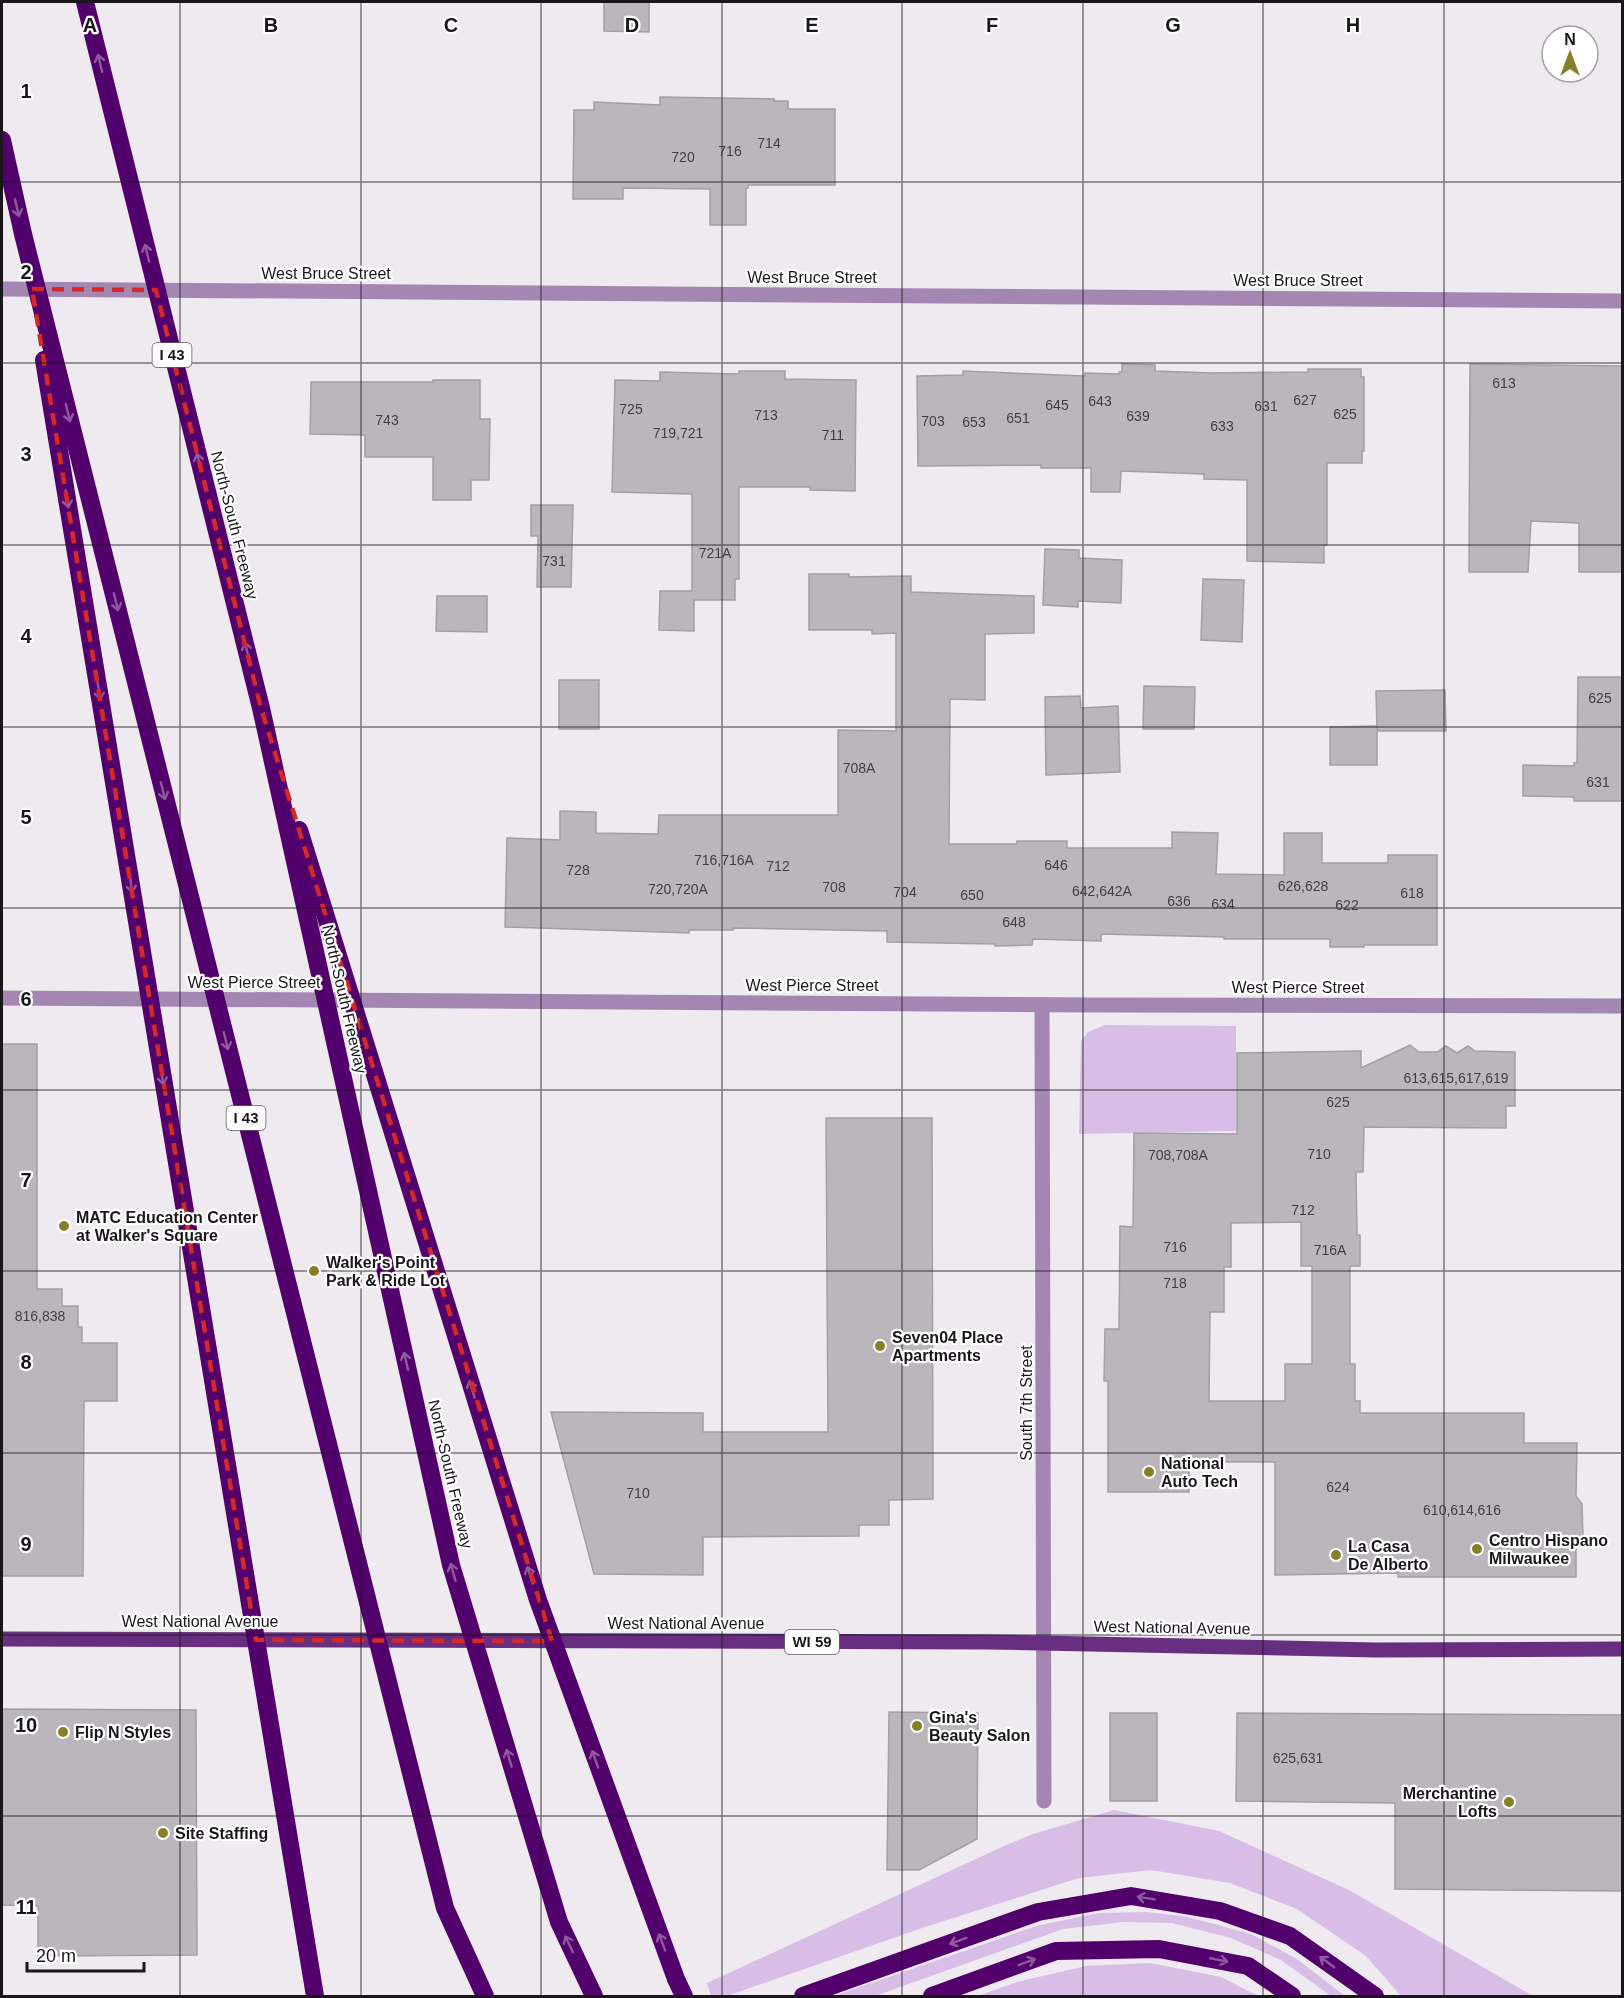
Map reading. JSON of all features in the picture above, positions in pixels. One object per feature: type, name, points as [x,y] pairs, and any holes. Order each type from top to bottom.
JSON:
[{"type":"highway","name":"North-South Freeway","points":[[85,2],[261,708],[451,1565],[559,1922],[594,1996]]},
{"type":"highway","name":"I 43","points":[[2,140],[23,234],[445,1908],[485,1996]]},
{"type":"highway","points":[[23,234],[315,1996]]},
{"type":"highway","points":[[261,708],[538,1600],[684,1996]]},
{"type":"highway","points":[[802,1996],[1038,1912],[1131,1896],[1220,1911],[1290,1936],[1375,1996]]},
{"type":"highway","points":[[933,1996],[1056,1951],[1159,1949],[1248,1966],[1292,1996]]},
{"type":"main road","name":"West National Avenue","points":[[2,1639],[1044,1643],[1377,1650],[1623,1649]]},
{"type":"street","name":"West Bruce Street","points":[[2,289],[1623,301]]},
{"type":"street","name":"West Pierce Street","points":[[2,998],[1042,1005],[1623,1006]]},
{"type":"street","name":"South 7th Street","points":[[1042,1005],[1044,1801]]},
{"type":"highlighted area","points":[[32,289],[156,290],[261,708],[552,1641],[256,1640]]},
{"type":"shaded area","points":[[1105,1025],[1236,1026],[1236,1131],[1079,1134],[1081,1041],[1088,1032]]},
{"type":"shaded area","points":[[1114,1810],[1219,1831],[1349,1890],[1531,1995],[1556,1996],[1401,1996],[1366,1956],[1297,1909],[1230,1883],[1151,1870],[1079,1878],[925,1927],[727,1996],[711,1996],[707,1983],[1004,1846],[1033,1834]]},
{"type":"shaded area","points":[[1147,1912],[1188,1917],[1251,1934],[1297,1959],[1345,1996],[1331,1996],[1281,1960],[1231,1938],[1172,1923],[1124,1922],[1063,1929],[875,1996],[834,1996],[1036,1926],[1099,1913]]},
{"type":"shaded area","points":[[1150,1963],[1221,1977],[1258,1996],[978,1996],[1017,1982],[1086,1966]]},
{"type":"building","points":[[604,2],[649,2],[649,32],[604,31]]},
{"type":"building","points":[[660,97],[774,99],[774,101],[788,101],[788,109],[835,109],[835,185],[748,185],[746,188],[746,225],[710,225],[710,189],[623,188],[623,199],[573,199],[574,110],[594,110],[594,102],[660,105]]},
{"type":"building","points":[[1122,364],[1155,365],[1155,371],[1212,373],[1361,369],[1361,377],[1364,377],[1362,463],[1327,463],[1327,545],[1324,545],[1324,563],[1247,561],[1247,480],[1204,479],[1204,474],[1121,471],[1120,492],[1091,492],[1091,468],[1041,468],[1041,465],[918,466],[917,376],[963,375],[963,371],[1085,376],[1085,373],[1119,374],[1122,372]]},
{"type":"building","points":[[1470,364],[1623,366],[1623,572],[1579,572],[1579,523],[1531,521],[1528,572],[1469,572]]},
{"type":"building","points":[[739,371],[785,371],[785,379],[856,380],[855,491],[810,490],[810,487],[739,487],[739,579],[735,579],[735,600],[694,600],[694,631],[659,630],[660,591],[692,591],[692,494],[612,492],[615,380],[660,381],[660,372],[739,374]]},
{"type":"building","points":[[433,380],[480,380],[480,419],[490,419],[489,480],[471,480],[471,500],[433,500],[433,457],[365,457],[365,435],[310,434],[311,382],[433,382]]},
{"type":"building","points":[[531,505],[573,505],[571,587],[537,587],[538,536],[531,536]]},
{"type":"building","points":[[1045,549],[1079,550],[1079,558],[1122,560],[1121,603],[1078,601],[1078,607],[1043,605]]},
{"type":"building","points":[[809,574],[849,574],[849,577],[911,576],[911,592],[1034,596],[1034,633],[985,634],[985,700],[950,699],[949,844],[1067,841],[1067,848],[1172,848],[1172,832],[1218,833],[1216,874],[1284,875],[1284,833],[1322,833],[1322,863],[1388,863],[1388,855],[1437,855],[1437,945],[1330,947],[1330,939],[1224,939],[1224,937],[1101,934],[1101,941],[1033,939],[1032,945],[995,946],[995,944],[887,942],[887,931],[733,928],[733,930],[689,930],[689,933],[505,927],[507,838],[560,840],[560,811],[596,812],[596,833],[658,834],[659,815],[838,815],[838,730],[896,731],[896,633],[872,634],[872,630],[809,630]]},
{"type":"building","points":[[1203,579],[1244,580],[1242,642],[1201,640]]},
{"type":"building","points":[[437,596],[487,596],[487,632],[436,631]]},
{"type":"building","points":[[1578,677],[1623,677],[1623,801],[1574,801],[1574,797],[1523,796],[1523,765],[1574,766],[1574,763],[1577,763]]},
{"type":"building","points":[[559,680],[599,680],[599,729],[559,729]]},
{"type":"building","points":[[1144,686],[1195,687],[1194,729],[1143,729]]},
{"type":"building","points":[[1445,690],[1446,731],[1377,731],[1376,691]]},
{"type":"building","points":[[1080,696],[1081,708],[1118,706],[1120,772],[1046,775],[1045,697]]},
{"type":"building","points":[[1377,726],[1377,765],[1330,765],[1330,727]]},
{"type":"building","points":[[2,1044],[37,1044],[37,1289],[62,1289],[62,1306],[78,1306],[78,1327],[82,1327],[82,1343],[117,1343],[117,1401],[84,1401],[83,1576],[2,1576]]},
{"type":"building","points":[[1410,1045],[1419,1052],[1437,1052],[1446,1046],[1457,1053],[1468,1046],[1475,1051],[1515,1052],[1515,1106],[1506,1106],[1506,1128],[1364,1127],[1363,1172],[1356,1172],[1360,1266],[1350,1266],[1350,1364],[1355,1364],[1355,1401],[1360,1401],[1360,1413],[1524,1413],[1524,1443],[1577,1443],[1576,1496],[1582,1504],[1583,1541],[1576,1548],[1576,1577],[1398,1577],[1398,1573],[1275,1575],[1275,1462],[1189,1462],[1189,1492],[1108,1492],[1108,1381],[1104,1381],[1105,1329],[1119,1329],[1120,1226],[1133,1227],[1134,1133],[1237,1134],[1237,1053],[1361,1051],[1361,1068]],"holes":[[[1301,1222],[1301,1266],[1312,1266],[1312,1364],[1285,1364],[1285,1401],[1209,1401],[1210,1312],[1224,1312],[1224,1267],[1231,1267],[1231,1223]]]},
{"type":"building","name":"Seven04 Place Apartments","points":[[826,1118],[932,1118],[933,1499],[889,1500],[889,1525],[859,1525],[859,1536],[703,1537],[703,1575],[594,1574],[551,1412],[703,1413],[703,1432],[828,1432]]},
{"type":"building","points":[[2,1709],[196,1710],[197,1955],[38,1956],[38,1906],[2,1905]]},
{"type":"building","points":[[889,1712],[978,1713],[977,1839],[919,1870],[887,1870]]},
{"type":"building","points":[[1110,1713],[1157,1713],[1157,1801],[1110,1801]]},
{"type":"building","name":"Merchantine Lofts","points":[[1237,1713],[1623,1715],[1623,1891],[1395,1889],[1395,1803],[1236,1801]]},
{"type":"place","name":"MATC Education Center at Walker's Square","points":[[64,1226]]},
{"type":"place","name":"Walker's Point Park & Ride Lot","points":[[314,1271]]},
{"type":"place","name":"Seven04 Place Apartments","points":[[880,1346]]},
{"type":"place","name":"National Auto Tech","points":[[1149,1472]]},
{"type":"place","name":"Centro Hispano Milwaukee","points":[[1477,1549]]},
{"type":"place","name":"La Casa De Alberto","points":[[1336,1555]]},
{"type":"place","name":"Gina's Beauty Salon","points":[[917,1726]]},
{"type":"place","name":"Flip N Styles","points":[[63,1732]]},
{"type":"place","name":"Merchantine Lofts","points":[[1509,1802]]},
{"type":"place","name":"Site Staffing","points":[[163,1833]]}]
